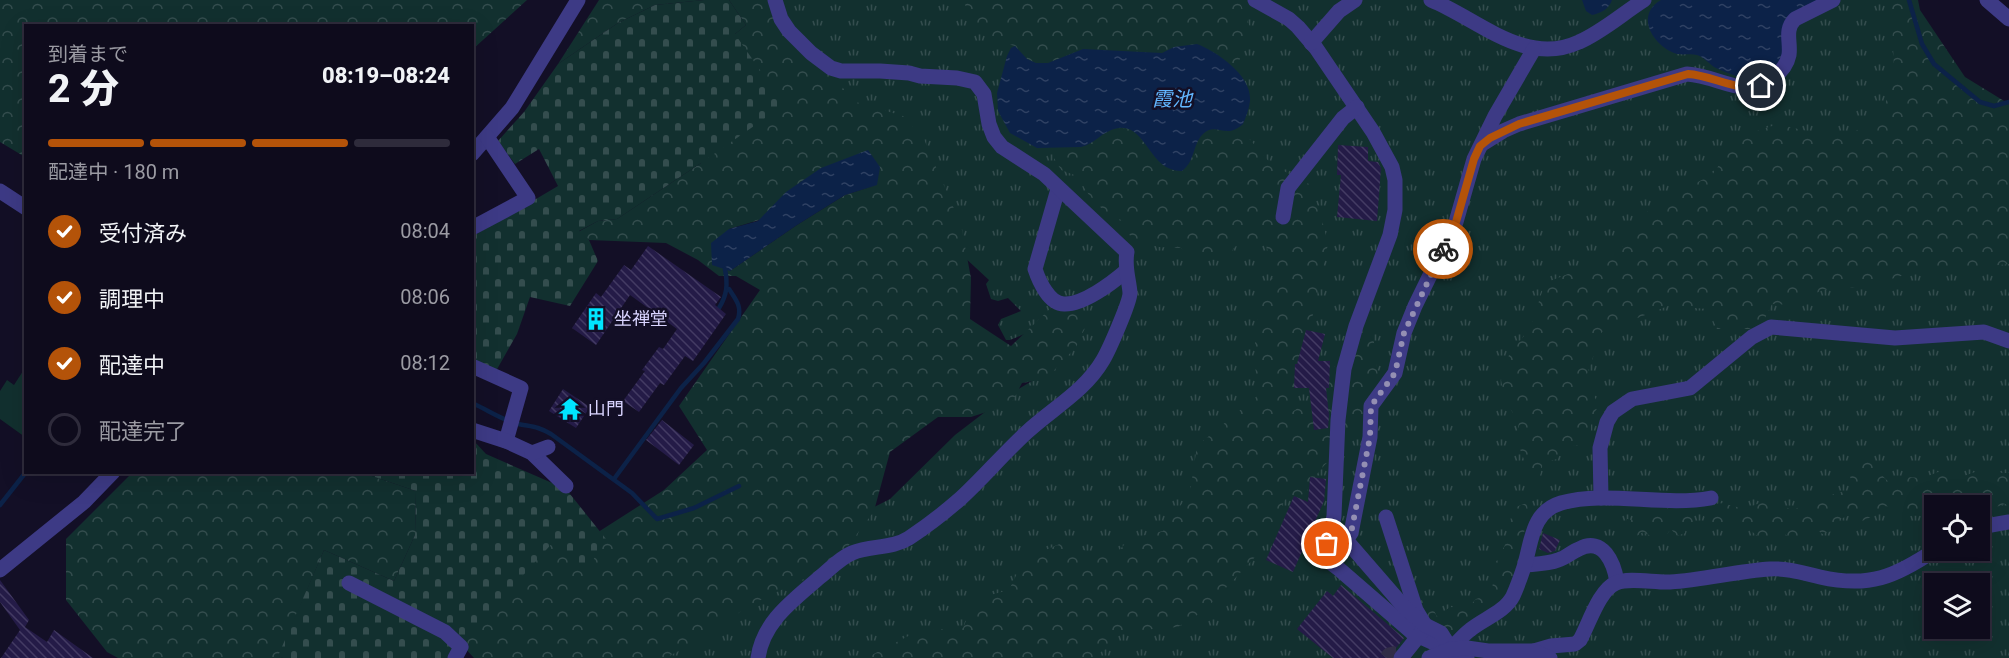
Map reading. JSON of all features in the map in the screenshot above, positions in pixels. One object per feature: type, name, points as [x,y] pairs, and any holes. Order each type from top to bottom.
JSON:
[{"type":"street","points":[[474,152],[512,108],[578,0]]},
{"type":"street","points":[[758,658],[765,634],[775,617],[835,564],[860,550],[893,545],[906,540],[960,499],[1010,448],[1079,389],[1103,360],[1128,303],[1130,290],[1126,271],[1127,252],[1034,166],[1002,147],[994,137],[989,124],[984,94],[975,82],[957,78],[880,71],[841,71],[831,68],[811,53],[789,31],[781,19],[775,0]]},
{"type":"street","points":[[1255,0],[1289,20],[1311,43],[1357,107],[1392,167],[1395,180],[1395,210],[1390,235],[1356,326],[1344,369],[1338,420],[1334,516],[1322,556],[1421,631],[1467,658]]},
{"type":"street","points":[[1311,43],[1339,11],[1355,0]]},
{"type":"street","points":[[1431,0],[1453,9],[1516,45],[1534,49],[1559,48],[1579,42],[1644,0]]},
{"type":"street","points":[[1480,146],[1519,124],[1688,74],[1700,75],[1746,88],[1761,86],[1780,72],[1786,63],[1791,23],[1833,0]]},
{"type":"street","points":[[1987,0],[2009,19]]},
{"type":"street","points":[[1346,540],[1351,533],[1370,437],[1371,406],[1395,373],[1404,333],[1456,222],[1469,174],[1480,146],[1534,49]]},
{"type":"street","points":[[1283,217],[1288,188],[1343,118],[1357,107]]},
{"type":"street","points":[[474,227],[528,198],[487,137]]},
{"type":"street","points":[[1058,189],[1035,269],[1038,279],[1050,296],[1064,304],[1076,301],[1106,288],[1126,271]]},
{"type":"street","points":[[0,191],[24,207]]},
{"type":"street","points":[[1601,498],[1600,448],[1607,422],[1613,412],[1632,399],[1690,388],[1752,337],[1771,327],[1895,338],[1984,332],[2009,341]]},
{"type":"street","points":[[474,367],[521,388],[510,428]]},
{"type":"street","points":[[474,430],[510,428]]},
{"type":"street","points":[[510,428],[566,486]]},
{"type":"street","points":[[532,453],[548,447]]},
{"type":"street","points":[[0,570],[84,502],[111,474]]},
{"type":"street","points":[[1451,650],[1469,630],[1509,603],[1525,566],[1536,524],[1542,514],[1561,503],[1601,498],[1678,501],[1711,498]]},
{"type":"street","points":[[1386,517],[1421,631]]},
{"type":"street","points":[[1990,525],[2009,522]]},
{"type":"street","points":[[1331,532],[1346,540],[1421,631]]},
{"type":"street","points":[[1525,566],[1555,561],[1579,548],[1594,546],[1604,551],[1609,557],[1614,565],[1617,582]]},
{"type":"street","points":[[1429,658],[1451,650],[1467,648],[1488,651],[1534,651],[1551,646],[1575,644],[1580,640],[1606,591],[1617,582],[1671,582],[1771,569],[1797,570],[1847,581],[1874,580],[1898,573],[1924,557]]},
{"type":"street","points":[[349,583],[445,632],[461,647],[455,658]]},
{"type":"street","points":[[1400,656],[1421,631]]},
{"type":"street","points":[[1534,651],[1550,658]]},
{"type":"green space","points":[[0,0],[527,0],[474,48],[474,24],[24,24],[24,156],[0,142]]},
{"type":"green space","points":[[599,0],[704,0],[655,5],[618,23],[558,64]]},
{"type":"green space","points":[[729,0],[780,0],[796,38],[856,102],[903,116],[923,137],[961,225],[971,278],[970,319],[1011,346],[1051,308],[1082,309],[1086,326],[1076,347],[1046,379],[1022,383],[1011,404],[971,417],[938,417],[890,452],[874,511],[835,564],[746,607],[712,634],[665,658],[474,658],[426,606],[514,523],[581,543],[664,490],[707,450],[679,406],[760,290],[736,276],[719,276],[698,260],[666,243],[589,240],[578,232],[598,221],[617,219],[701,163],[735,34],[746,25]],"holes":[[[877,185],[845,195],[797,225],[730,271],[729,229]]]},
{"type":"green space","points":[[729,0],[746,25],[735,34],[784,105],[617,219],[598,221],[579,231],[589,240],[598,261],[570,306],[530,297],[517,334],[496,371],[474,360],[474,235],[558,186],[539,149],[515,164],[498,141],[524,112],[558,64],[618,23],[655,5]]},
{"type":"green space","points":[[742,0],[1906,0],[2009,193],[2009,658],[597,658],[825,532],[890,499],[955,435],[1002,399],[1042,375],[1034,330],[1006,340],[998,325],[1001,319],[1021,311],[1008,298],[998,301],[991,299],[986,284],[989,280],[949,243]]},
{"type":"green space","points":[[966,0],[1239,0],[1250,27],[1236,71],[1216,54],[1194,46],[1176,47],[1162,53],[1083,49],[1048,63],[1035,63],[1027,59],[1015,46],[988,39],[964,13]]},
{"type":"green space","points":[[1891,0],[1918,0],[1920,10],[1965,77],[2009,104],[2009,264],[1904,275],[1869,286],[1822,290],[1796,305],[1772,304],[1762,324],[1752,329],[1717,329],[1708,309],[1668,306],[1602,332],[1585,380],[1599,405],[1591,419],[1591,434],[1580,445],[1566,447],[1557,459],[1543,463],[1539,480],[1530,475],[1516,439],[1519,423],[1505,400],[1501,380],[1509,355],[1530,328],[1545,283],[1616,255],[1653,204],[1712,175],[1739,137],[1778,124],[1834,138],[1881,122],[1894,69]]},
{"type":"green space","points":[[1239,127],[1272,165],[1309,184],[1320,212],[1328,244],[1292,412],[1321,393],[1358,319],[1372,326],[1379,384],[1369,419],[1319,471],[1305,494],[1287,496],[1256,556],[1205,610],[1178,627],[1116,632],[1110,646],[1098,654],[1098,658],[866,658],[918,631],[963,628],[975,599],[1009,590],[1024,559],[1062,543],[1110,559],[1130,539],[1163,531],[1190,492],[1197,446],[1256,397],[1255,337],[1262,294],[1275,275],[1266,245],[1239,242],[1225,260],[1195,259],[1181,248],[1159,247],[1132,240],[1123,221],[1105,212],[1089,195],[1077,176],[1061,170],[1054,158],[1055,146],[1084,146],[1110,130],[1122,128],[1136,134],[1160,161],[1176,171],[1192,160],[1201,137],[1207,131]]},
{"type":"green space","points":[[24,370],[24,436],[0,419],[0,391],[7,380],[14,385]]},
{"type":"green space","points":[[474,441],[486,454],[566,489],[606,539],[584,575],[556,539],[470,634],[457,658],[283,658],[278,656],[324,550],[394,581],[415,535],[416,491],[366,474],[474,474]]},
{"type":"green space","points":[[1864,458],[1872,463],[1889,482],[1905,477],[1923,478],[1938,472],[1964,476],[1986,468],[2009,473],[2009,507],[2005,504],[1990,509],[1990,495],[1924,495],[1924,514],[1916,516],[1905,514],[1886,506],[1862,521],[1855,513],[1838,520],[1832,531],[1822,534],[1814,526],[1809,537],[1793,540],[1779,530],[1772,536],[1760,538],[1745,526],[1730,522],[1722,525],[1711,523],[1702,514],[1720,503],[1746,508],[1760,503],[1769,503],[1792,510],[1837,493],[1852,490],[1848,470],[1852,461]]},
{"type":"green space","points":[[131,474],[366,474],[416,491],[415,535],[394,581],[324,550],[279,656],[283,658],[118,658],[107,652],[66,600],[66,539]]},
{"type":"green space","points":[[1527,503],[1529,519],[1509,593],[1477,622],[1450,638],[1432,623],[1418,602],[1424,599],[1433,608],[1437,617],[1450,607],[1468,608],[1476,599],[1492,594],[1494,566],[1505,545],[1513,508]]},
{"type":"green space","points":[[1661,506],[1667,507],[1674,517],[1681,511],[1688,510],[1694,516],[1693,524],[1686,527],[1685,533],[1677,536],[1671,529],[1667,534],[1660,529],[1651,536],[1643,532],[1634,538],[1624,529],[1627,519],[1642,521],[1643,512],[1647,509],[1655,511]]},
{"type":"water","points":[[1582,0],[1612,0],[1604,10],[1592,15],[1586,11]]},
{"type":"water","points":[[1661,0],[1822,0],[1805,7],[1780,60],[1770,73],[1752,81],[1716,68],[1697,55],[1674,53],[1659,43],[1653,36],[1648,21],[1653,6]]},
{"type":"water","name":"霞池","points":[[1197,44],[1232,66],[1245,82],[1250,101],[1243,124],[1230,131],[1213,129],[1206,131],[1197,143],[1190,162],[1182,171],[1162,164],[1143,141],[1128,129],[1113,129],[1081,147],[1037,148],[1010,133],[998,111],[997,93],[1007,56],[1011,48],[1015,46],[1027,59],[1036,63],[1048,63],[1083,49],[1162,53],[1174,47]]},
{"type":"water","points":[[868,150],[880,167],[877,185],[845,195],[730,271],[712,265],[711,243],[729,229],[758,221],[786,192],[821,168]]},
{"type":"building","points":[[1338,145],[1368,147],[1368,161],[1378,162],[1381,168],[1377,221],[1337,217],[1341,175],[1337,175]]},
{"type":"building","points":[[648,246],[721,297],[715,305],[726,314],[693,361],[685,356],[664,385],[660,383],[639,412],[623,401],[659,347],[663,349],[677,329],[630,295],[596,345],[572,328],[596,293],[601,297],[624,265],[631,270]]},
{"type":"building","points":[[1306,330],[1325,334],[1318,361],[1330,361],[1329,388],[1326,388],[1328,428],[1314,430],[1309,388],[1294,388],[1295,364],[1297,364]]},
{"type":"building","name":"山門","points":[[563,389],[590,407],[576,428],[549,411]]},
{"type":"building","points":[[662,420],[694,445],[679,465],[646,440]]},
{"type":"building","points":[[1310,477],[1326,479],[1324,501],[1293,572],[1266,560],[1294,496],[1308,502]]},
{"type":"building","points":[[1543,533],[1560,540],[1555,551],[1548,553],[1539,549]]},
{"type":"building","points":[[0,580],[29,620],[25,627],[47,642],[54,630],[93,658],[1,658],[20,630],[0,602]]},
{"type":"building","points":[[1341,585],[1404,638],[1391,658],[1333,658],[1297,629],[1327,591],[1333,596]]},
{"type":"waterway","points":[[1909,0],[1922,44],[1934,64],[1980,102],[1994,106],[2009,102]]},
{"type":"waterway","points":[[719,308],[726,290],[725,269]]},
{"type":"waterway","points":[[614,479],[681,388],[704,363],[738,319],[739,307],[729,289]]},
{"type":"waterway","points":[[474,404],[506,420],[538,428],[551,434],[632,493],[657,519],[694,508],[739,486]]},
{"type":"waterway","points":[[0,505],[24,474]]},
{"type":"tunnel","points":[[1387,658],[1397,653]]},
{"type":"way so far","points":[[1327,544],[1331,532],[1346,540],[1351,533],[1370,437],[1371,406],[1395,373],[1404,333],[1443,249]]},
{"type":"place","name":"坐禅堂","points":[[596,319]]},
{"type":"place","name":"山門","points":[[570,409]]},
{"type":"route","points":[[1443,249],[1456,222],[1469,174],[1480,146],[1503,131],[1519,124],[1688,74],[1714,78],[1738,87],[1761,86]]}]
